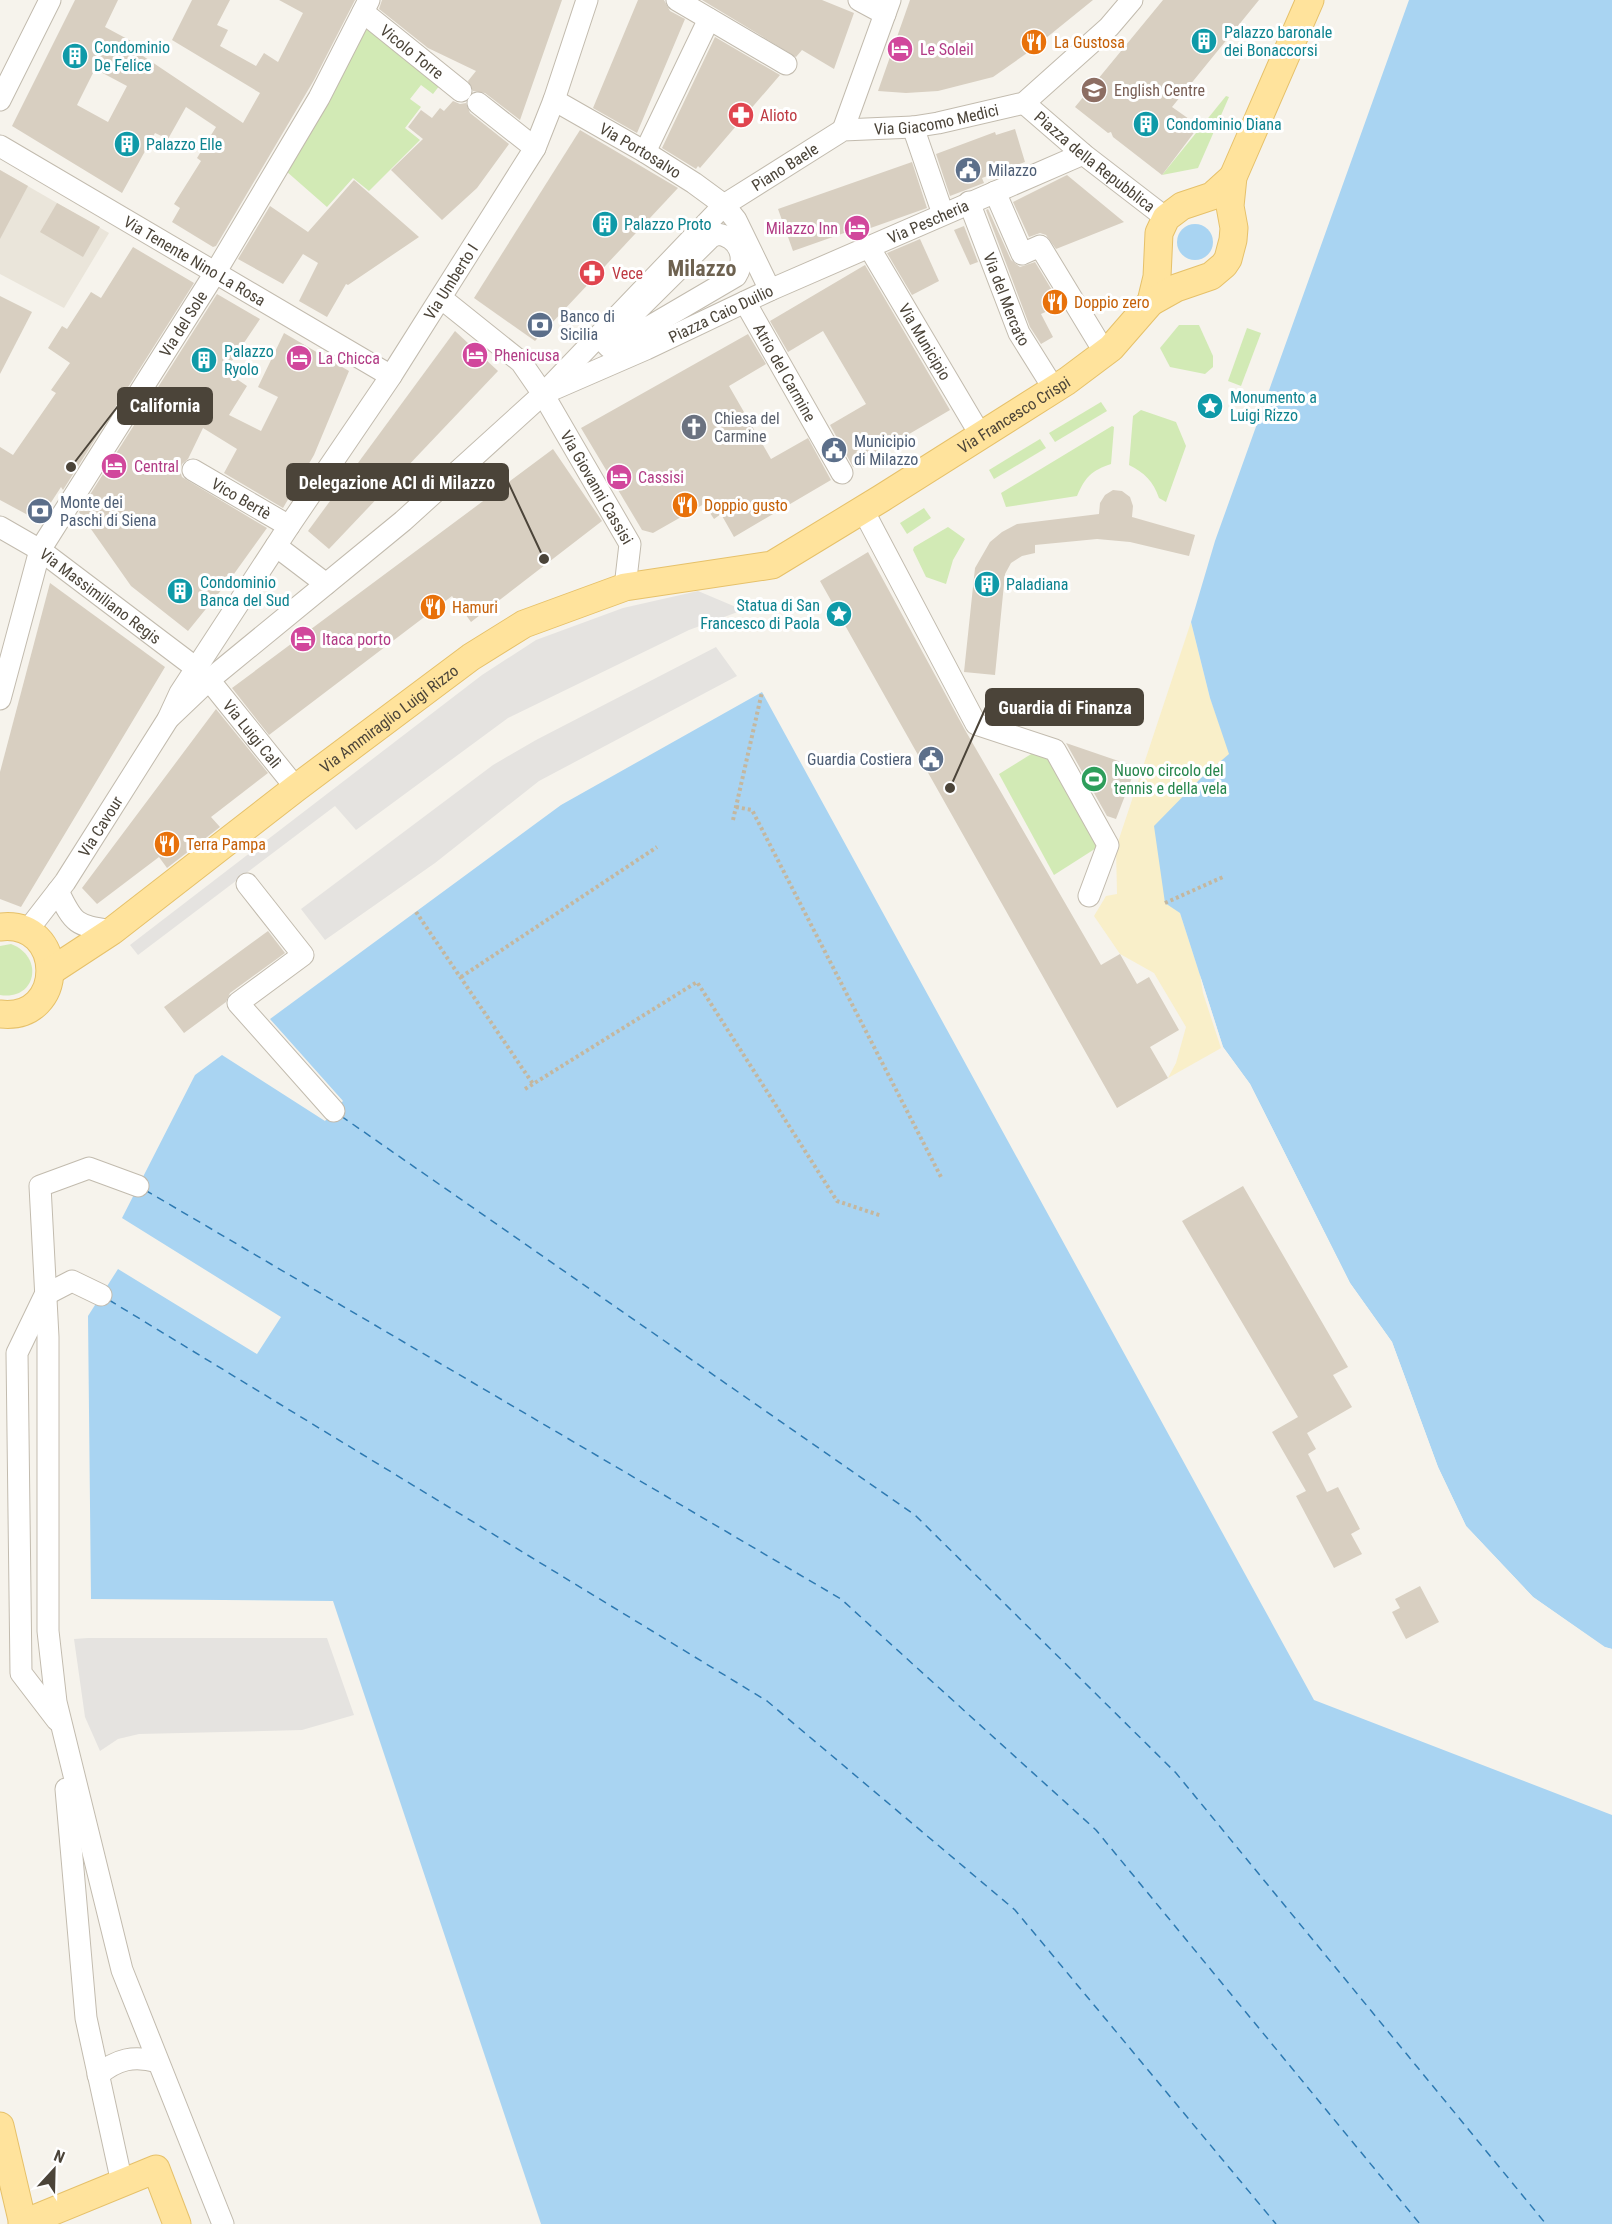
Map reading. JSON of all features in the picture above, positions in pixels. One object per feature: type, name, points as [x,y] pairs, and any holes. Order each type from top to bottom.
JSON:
[{"type":"main road","points":[[1151,302],[1176,288],[1211,276],[1228,259],[1234,228],[1230,206],[1233,177],[1310,0]]},
{"type":"main road","name":"Piazza della Repubblica","points":[[1151,302],[1157,277],[1159,233],[1166,218],[1182,206],[1212,196],[1233,177]]},
{"type":"main road","name":"Via Francesco Crispi","points":[[772,565],[1054,389],[1105,352],[1134,324],[1151,302]]},
{"type":"main road","name":"Via Ammiraglio Luigi Rizzo","points":[[51,971],[112,931],[296,788],[471,657],[524,624],[625,587],[772,565]]},
{"type":"main road","points":[[0,927],[16,927],[37,938],[49,959],[51,971],[46,990],[35,1005],[14,1014],[1,1016]]},
{"type":"main road","points":[[0,2126],[22,2224],[156,2169],[177,2224]]},
{"type":"street","points":[[0,100],[50,0]]},
{"type":"street","name":"Via Umberto I","points":[[203,674],[276,546],[391,376],[535,148],[554,100],[587,0]]},
{"type":"street","points":[[677,0],[786,63]]},
{"type":"street","points":[[843,130],[887,7],[859,0]]},
{"type":"street","name":"Via Giacomo Medici","points":[[843,130],[913,127],[1024,103],[1109,27],[1132,0]]},
{"type":"street","name":"Vicolo Torre","points":[[366,6],[469,97],[535,148]]},
{"type":"street","name":"Via del Sole","points":[[0,699],[40,550],[215,273],[319,98],[366,6]]},
{"type":"street","points":[[645,152],[709,19]]},
{"type":"street","name":"Via Portosalvo","points":[[554,100],[645,152],[724,205]]},
{"type":"street","name":"Piazza della Repubblica","points":[[1024,103],[1083,154],[1166,218]]},
{"type":"street","points":[[913,127],[943,214]]},
{"type":"street","name":"Piano Baele","points":[[724,205],[843,130]]},
{"type":"street","name":"Via Tenente Nino La Rosa","points":[[0,146],[391,376]]},
{"type":"street","name":"Via Pescheria","points":[[770,290],[1083,154]]},
{"type":"street","points":[[995,192],[1022,254],[1040,246],[1105,352]]},
{"type":"street","name":"Via del Mercato","points":[[969,202],[1019,333],[1054,389]]},
{"type":"street","points":[[203,674],[326,584],[403,521],[543,394],[724,205]]},
{"type":"street","name":"Piazza Caio Duilio","points":[[543,394],[646,349],[770,290],[736,220],[724,205]]},
{"type":"street","name":"Piazza Caio Duilio","points":[[718,234],[728,236],[735,241],[743,259],[736,276],[613,348],[609,348],[606,344],[607,340],[711,237],[718,234]]},
{"type":"street","name":"Via Municipio","points":[[869,247],[981,436]]},
{"type":"street","name":"Via Giovanni Cassisi","points":[[441,298],[521,362],[543,394],[630,544],[625,587]]},
{"type":"street","name":"Atrio del Carmine","points":[[745,302],[842,473]]},
{"type":"street","points":[[602,333],[602,345],[617,360]]},
{"type":"street","name":"Vico Bertè","points":[[193,470],[289,526]]},
{"type":"street","points":[[863,510],[976,724],[1055,750],[1108,845],[1089,896]]},
{"type":"street","name":"Via Massimiliano Regis","points":[[0,527],[40,550],[203,674]]},
{"type":"street","points":[[276,546],[326,584]]},
{"type":"street","name":"Via Cavour","points":[[27,931],[58,891],[168,719],[180,693],[203,674]]},
{"type":"street","name":"Via Luigi Calì","points":[[203,674],[296,788]]},
{"type":"street","points":[[247,884],[303,956],[238,1003],[334,1111]]},
{"type":"street","points":[[58,891],[70,916],[82,926],[112,931]]},
{"type":"street","points":[[122,2183],[86,2018],[61,1725],[48,1631],[48,1337],[40,1186],[89,1168],[138,1186]]},
{"type":"street","points":[[101,1295],[72,1281],[45,1295],[17,1353],[21,1673],[61,1725],[122,1970],[223,2224]]},
{"type":"street","points":[[98,2075],[111,2063],[141,2057],[158,2062]]},
{"type":"path","points":[[733,820],[762,692]]},
{"type":"path","points":[[736,807],[752,810],[942,1179]]},
{"type":"path","points":[[461,977],[657,847]]},
{"type":"path","points":[[1166,903],[1223,877]]},
{"type":"path","points":[[416,912],[533,1084]]},
{"type":"path","points":[[525,1089],[697,982],[837,1201],[882,1216]]},
{"type":"shaded area","points":[[0,170],[109,233],[64,308],[0,274]]},
{"type":"shaded area","points":[[698,591],[743,610],[689,630],[508,718],[356,830],[335,806],[138,955],[130,945],[482,675],[536,640],[623,608]]},
{"type":"shaded area","points":[[716,647],[737,676],[539,781],[435,863],[325,940],[301,909],[493,765],[536,740]]},
{"type":"shaded area","points":[[327,1638],[354,1715],[302,1730],[139,1734],[118,1739],[100,1751],[85,1717],[74,1639]]},
{"type":"green space","points":[[369,21],[443,81],[433,94],[421,85],[410,99],[421,107],[405,128],[420,140],[369,191],[353,178],[327,207],[286,171]]},
{"type":"green space","points":[[1226,96],[1229,97],[1198,168],[1162,175]]},
{"type":"green space","points":[[1179,325],[1199,325],[1213,356],[1213,367],[1205,374],[1170,367],[1160,348]]},
{"type":"green space","points":[[1247,328],[1261,333],[1241,386],[1228,381]]},
{"type":"green space","points":[[1101,402],[1107,411],[1055,442],[1049,433]]},
{"type":"green space","points":[[1141,410],[1176,422],[1186,446],[1166,502],[1159,498],[1148,478],[1129,465],[1133,416]]},
{"type":"green space","points":[[1112,426],[1114,427],[1111,464],[1090,475],[1077,496],[1006,507],[1001,493]]},
{"type":"green space","points":[[1040,439],[1046,448],[994,479],[989,470]]},
{"type":"green space","points":[[924,508],[931,518],[907,534],[900,523]]},
{"type":"green space","points":[[948,527],[965,539],[953,560],[946,584],[926,577],[913,550],[914,547]]},
{"type":"green space","points":[[1036,751],[1053,758],[1101,845],[1054,875],[999,774]]},
{"type":"green space","points":[[11,944],[22,950],[29,958],[32,977],[22,991],[12,995],[0,995],[0,946]]},
{"type":"sand","points":[[1191,622],[1210,698],[1230,754],[1201,778],[1180,913],[1223,1047],[1168,1078],[1176,1063],[1186,1027],[1154,973],[1120,954],[1094,916],[1106,896],[1117,894],[1116,848]]},
{"type":"water","points":[[1409,0],[1612,0],[1612,1649],[1605,1647],[1533,1597],[1466,1526],[1438,1467],[1392,1342],[1350,1283],[1250,1084],[1223,1047],[1180,913],[1165,903],[1154,826],[1201,778],[1229,754],[1210,698],[1191,622],[1215,541]]},
{"type":"water","points":[[1195,224],[1207,230],[1213,242],[1207,254],[1195,260],[1183,254],[1177,242],[1183,230]]},
{"type":"water","points":[[762,692],[1314,1700],[1612,1815],[1612,2224],[541,2224],[333,1601],[91,1599],[88,1316],[118,1269],[257,1354],[281,1317],[122,1218],[195,1075],[222,1055],[325,1121],[343,1101],[270,1019],[561,805]]},
{"type":"pier","points":[[1200,975],[1223,1047],[1250,1084],[1350,1283],[1392,1342],[1438,1467],[1466,1526],[1533,1597],[1604,1647],[1612,1649],[1612,1652],[1603,1650],[1531,1599],[1463,1528],[1435,1468],[1390,1343],[1347,1285],[1248,1086],[1221,1048],[1203,993]]},
{"type":"building","points":[[75,0],[118,0],[105,27],[131,41],[128,46],[243,123],[260,93],[172,40],[192,0],[230,0],[217,25],[228,30],[220,46],[256,66],[264,53],[278,62],[303,13],[279,0],[355,0],[314,80],[216,246],[213,247],[172,222],[180,208],[174,204],[201,161],[197,158],[216,127],[186,107],[168,139],[155,133],[122,193],[12,126]],"holes":[[[95,69],[127,86],[108,122],[77,105]]]},
{"type":"building","points":[[382,0],[562,0],[520,120],[485,93],[473,91],[468,81],[476,71],[428,48],[379,9]]},
{"type":"building","points":[[638,0],[664,0],[670,11],[685,19],[637,133],[593,108]]},
{"type":"building","points":[[702,0],[822,0],[854,13],[834,69],[802,50],[796,57]]},
{"type":"building","points":[[910,0],[1093,0],[1030,51],[993,77],[938,91],[906,93],[878,91]]},
{"type":"building","points":[[1163,0],[1259,0],[1172,107],[1199,126],[1162,175],[1113,137],[1111,132],[1108,133],[1075,107]]},
{"type":"building","points":[[715,37],[780,75],[700,168],[698,166],[696,169],[662,148]]},
{"type":"building","points":[[453,101],[460,104],[466,103],[470,113],[509,144],[477,188],[442,220],[391,170],[423,139],[408,127],[421,110],[432,118],[440,108],[444,111]]},
{"type":"building","name":"Milazzo","points":[[1015,129],[1025,162],[982,178],[984,183],[950,196],[936,154],[995,132],[996,135]]},
{"type":"building","points":[[580,130],[678,188],[535,341],[474,298]]},
{"type":"building","points":[[912,162],[927,208],[848,236],[847,232],[793,251],[778,209]]},
{"type":"building","points":[[0,170],[28,186],[0,239]]},
{"type":"building","points":[[1067,175],[1124,222],[1056,249],[1046,235],[1040,233],[1029,237],[1013,202]]},
{"type":"building","points":[[354,180],[419,237],[348,285],[346,284],[327,317],[299,301],[318,263],[303,254],[283,284],[238,259],[270,206],[308,232]]},
{"type":"building","points":[[57,203],[100,227],[83,257],[40,232]]},
{"type":"building","points":[[988,209],[1011,260],[1020,267],[1035,262],[1061,305],[1041,314],[1053,337],[1041,344],[1030,327],[986,210]]},
{"type":"building","points":[[964,226],[978,262],[970,265],[954,230]]},
{"type":"building","points":[[920,239],[939,281],[912,295],[887,253]]},
{"type":"building","points":[[133,247],[194,283],[63,490],[61,487],[39,521],[0,500],[0,447],[13,455],[56,393],[51,390],[70,363],[48,348],[62,326],[67,329],[91,292],[101,298]]},
{"type":"building","points":[[865,265],[950,410],[853,467],[830,425],[866,404],[823,331],[788,352],[770,321]]},
{"type":"building","points":[[217,294],[260,319],[225,371],[247,386],[229,415],[261,431],[278,397],[258,387],[284,333],[349,371],[314,455],[283,508],[224,473],[237,449],[203,428],[188,459],[182,464],[180,471],[182,477],[267,528],[231,578],[188,631],[131,586],[79,512]]},
{"type":"building","points":[[0,296],[32,312],[0,374]]},
{"type":"building","points":[[455,331],[498,371],[329,549],[308,531]]},
{"type":"building","points":[[748,334],[766,364],[729,386],[771,459],[808,438],[831,480],[734,537],[721,514],[714,519],[704,504],[653,533],[642,530],[581,428]]},
{"type":"building","points":[[553,449],[602,521],[471,622],[452,596],[269,735],[232,688]]},
{"type":"building","name":"Paladiana","points":[[1113,490],[1122,491],[1130,497],[1133,506],[1132,517],[1195,535],[1189,556],[1130,542],[1097,539],[1035,545],[1035,553],[1022,556],[1011,563],[1005,574],[995,675],[964,672],[975,568],[990,542],[1017,524],[1099,514],[1100,503],[1105,495]]},
{"type":"building","points":[[868,552],[965,730],[1101,965],[1120,954],[1137,984],[1149,977],[1179,1030],[1150,1047],[1168,1078],[1117,1108],[820,581]]},
{"type":"building","points":[[50,583],[165,667],[21,907],[0,899],[0,772]]},
{"type":"building","points":[[216,709],[268,773],[211,817],[220,827],[167,868],[159,857],[97,904],[82,888]]},
{"type":"building","points":[[1066,743],[1136,767],[1116,819],[1107,816]]},
{"type":"building","points":[[268,931],[285,953],[230,993],[226,1002],[184,1033],[164,1007]]},
{"type":"building","points":[[1243,1186],[1348,1367],[1333,1375],[1352,1407],[1307,1433],[1316,1449],[1308,1454],[1327,1492],[1338,1487],[1360,1529],[1351,1534],[1362,1554],[1334,1568],[1296,1496],[1306,1491],[1272,1432],[1298,1417],[1182,1221]]},
{"type":"building","points":[[1420,1586],[1439,1622],[1406,1639],[1392,1612],[1400,1608],[1395,1599]]},
{"type":"ferry route","points":[[341,1116],[915,1515],[1176,1773],[1546,2224]]},
{"type":"ferry route","points":[[145,1190],[841,1599],[1096,1830],[1420,2224]]},
{"type":"ferry route","points":[[109,1300],[767,1701],[1015,1910],[1276,2224]]},
{"type":"place","name":"Palazzo baronale dei Bonaccorsi","points":[[1204,41]]},
{"type":"place","name":"La Gustosa","points":[[1034,42]]},
{"type":"place","name":"Le Soleil","points":[[900,49]]},
{"type":"place","name":"Condominio De Felice","points":[[75,56]]},
{"type":"place","name":"English Centre","points":[[1094,90]]},
{"type":"place","name":"Alioto","points":[[741,115]]},
{"type":"place","name":"Condominio Diana","points":[[1146,124]]},
{"type":"place","name":"Palazzo Elle","points":[[127,144]]},
{"type":"place","name":"Milazzo","points":[[968,170]]},
{"type":"place","name":"Palazzo Proto","points":[[605,224]]},
{"type":"place","name":"Milazzo Inn","points":[[857,228]]},
{"type":"place","name":"Vece","points":[[592,273]]},
{"type":"place","name":"Doppio zero","points":[[1055,302]]},
{"type":"place","name":"Banco di Sicilia","points":[[540,325]]},
{"type":"place","name":"Phenicusa","points":[[475,355]]},
{"type":"place","name":"La Chicca","points":[[299,358]]},
{"type":"place","name":"Palazzo Ryolo","points":[[204,360]]},
{"type":"place","name":"Monumento a Luigi Rizzo","points":[[1210,406]]},
{"type":"place","name":"Chiesa del Carmine","points":[[694,427]]},
{"type":"place","name":"Municipio di Milazzo","points":[[834,450]]},
{"type":"place","name":"Central","points":[[114,466]]},
{"type":"place","name":"California","points":[[71,467]]},
{"type":"place","name":"Cassisi","points":[[619,477]]},
{"type":"place","name":"Doppio gusto","points":[[685,505]]},
{"type":"place","name":"Monte dei Paschi di Siena","points":[[40,511]]},
{"type":"place","name":"Delegazione ACI di Milazzo","points":[[544,559]]},
{"type":"place","name":"Paladiana","points":[[987,584]]},
{"type":"place","name":"Condominio Banca del Sud","points":[[180,591]]},
{"type":"place","name":"Hamuri","points":[[433,607]]},
{"type":"place","name":"Statua di San Francesco di Paola","points":[[839,614]]},
{"type":"place","name":"Itaca porto","points":[[303,639]]},
{"type":"place","name":"Guardia Costiera","points":[[931,759]]},
{"type":"place","name":"Nuovo circolo del tennis e della vela","points":[[1094,779]]},
{"type":"place","name":"Guardia di Finanza","points":[[950,788]]},
{"type":"place","name":"Terra Pampa","points":[[167,844]]},
{"type":"district","name":"Milazzo","points":[[702,268]]}]
